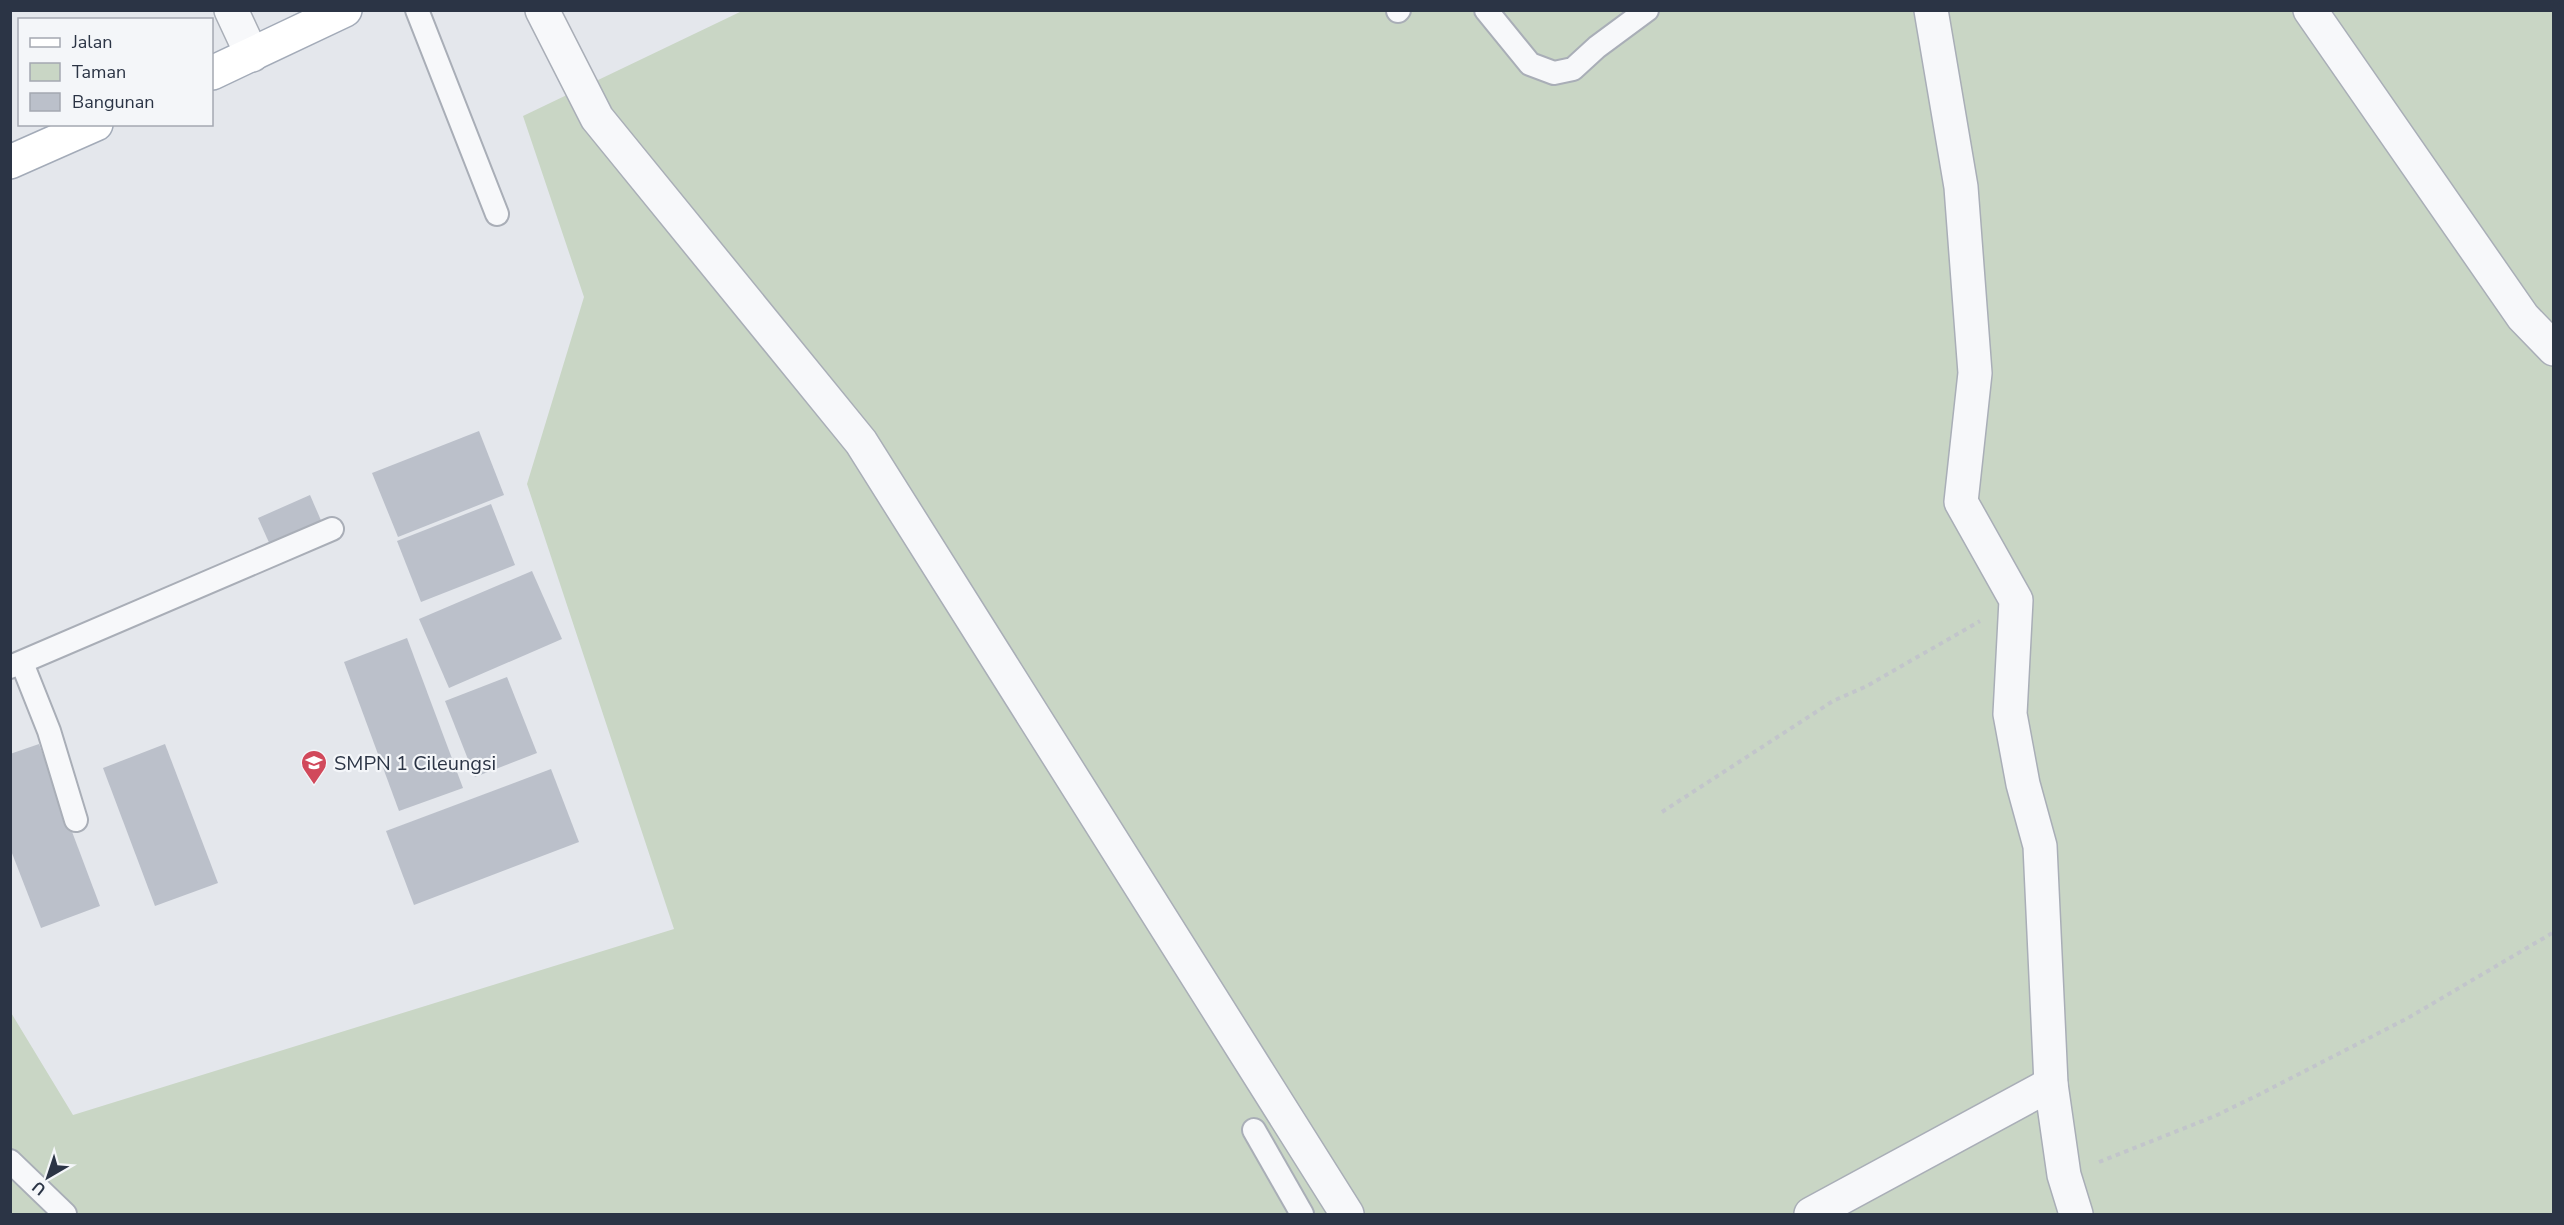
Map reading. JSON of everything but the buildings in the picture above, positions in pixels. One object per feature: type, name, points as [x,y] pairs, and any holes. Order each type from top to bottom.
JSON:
[{"type":"main road","points":[[213,73],[345,10]]},
{"type":"main road","points":[[10,162],[91,126]]},
{"type":"street","points":[[231,10],[252,55]]},
{"type":"street","points":[[542,10],[597,118],[861,442],[1347,1215]]},
{"type":"street","points":[[1931,10],[1961,187],[1975,373],[1960,502],[2016,600],[2010,714],[2020,774],[2040,846],[2050,1084],[2064,1175],[2076,1215]]},
{"type":"street","points":[[2310,10],[2523,317],[2553,349]]},
{"type":"street","points":[[1811,1215],[2050,1084]]},
{"type":"lane","points":[[417,10],[497,214]]},
{"type":"lane","points":[[1486,10],[1530,64],[1554,73],[1573,69],[1596,46],[1647,10]]},
{"type":"lane","points":[[76,820],[49,731],[16,665],[332,529]]},
{"type":"lane","points":[[1254,1130],[1302,1215]]},
{"type":"lane","points":[[10,1161],[65,1215]]},
{"type":"path","points":[[1662,812],[1833,701],[1867,686],[2016,600]]},
{"type":"path","points":[[2064,1175],[2176,1133],[2251,1099],[2408,1018],[2553,932]]},
{"type":"green space","points":[[742,11],[2553,11],[2553,1214],[11,1214],[10,1011],[73,1115],[674,929],[527,484],[584,297],[523,116]]},
{"type":"place","name":"SMPN 1 Cileungsi","points":[[314,786]]}]
